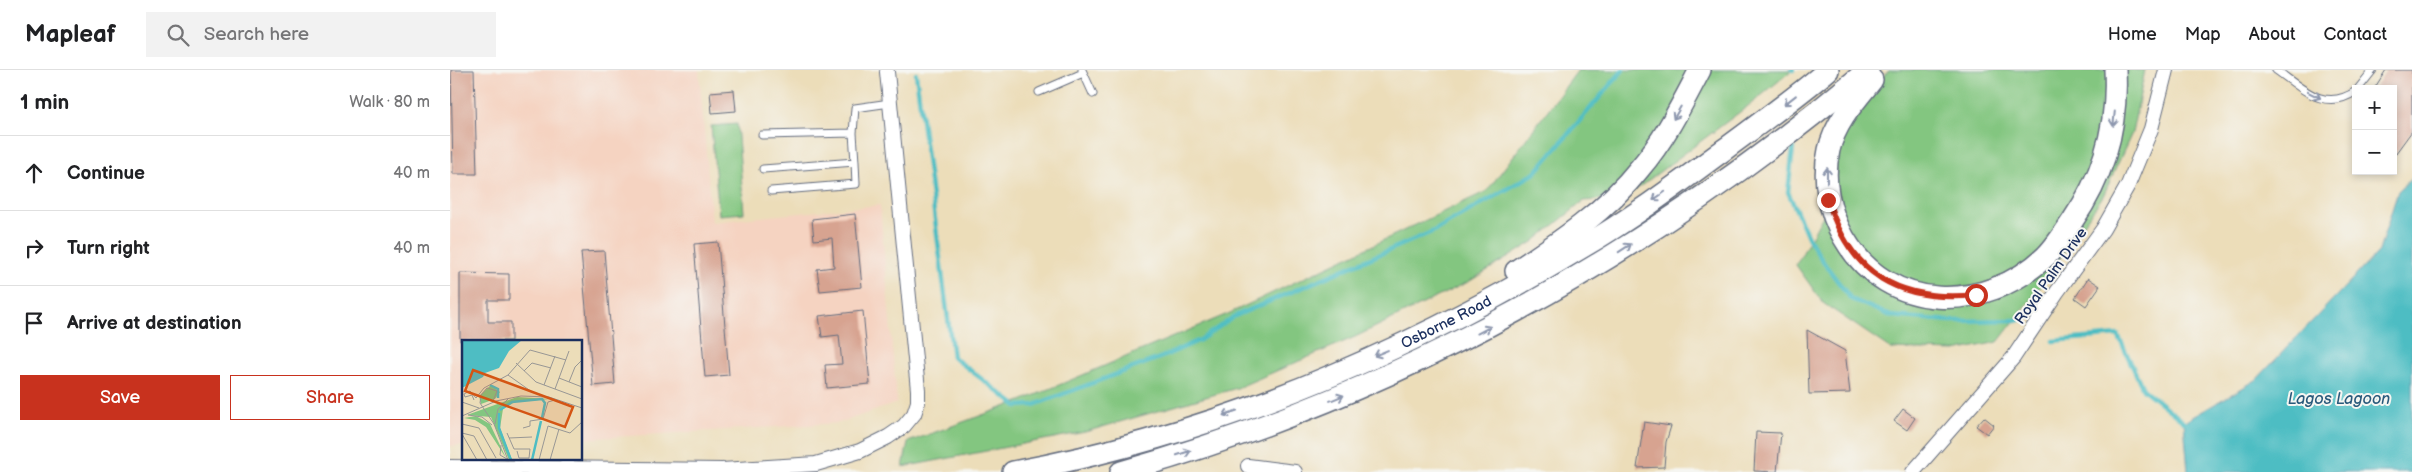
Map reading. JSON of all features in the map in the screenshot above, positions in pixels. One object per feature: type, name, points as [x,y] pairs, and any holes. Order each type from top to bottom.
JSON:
[{"type":"main road","points":[[1482,306],[1516,271],[1579,228],[1640,169],[1663,137],[1700,70]]},
{"type":"main road","name":"Osborne Road","points":[[1013,472],[1127,447],[1283,395],[1418,337],[1482,306],[1583,247],[1643,208],[1768,117],[1828,70]]},
{"type":"main road","name":"Osborne Road","points":[[1121,472],[1223,441],[1360,389],[1424,360],[1529,306],[1585,273],[1744,168],[1868,70]]},
{"type":"main road","points":[[1880,70],[1850,106],[1837,127],[1829,150],[1826,174],[1828,200],[1835,222],[1862,264],[1882,279],[1903,290],[1930,297],[1976,295],[2005,285],[2026,272],[2046,256],[2064,235],[2095,184],[2113,127],[2116,96],[2115,70]]},
{"type":"street","name":"Royal Palm Drive","points":[[1912,472],[2013,358],[2057,292],[2103,229],[2128,185],[2151,129],[2166,70]]},
{"type":"street","points":[[450,467],[722,470],[816,464],[860,451],[888,437],[904,426],[914,414],[918,402],[918,390],[890,103],[889,71]]},
{"type":"street","points":[[1248,466],[1294,472]]},
{"type":"lane","points":[[2276,70],[2315,97],[2337,100],[2352,92]]},
{"type":"lane","points":[[2361,85],[2373,70]]},
{"type":"lane","points":[[1039,92],[1083,71],[1093,94]]},
{"type":"lane","points":[[771,191],[856,184],[853,133],[855,108],[890,103]]},
{"type":"lane","points":[[762,135],[853,133]]},
{"type":"lane","points":[[763,169],[855,162]]},
{"type":"shaded area","points":[[450,70],[699,70],[712,222],[880,205],[897,403],[839,423],[582,439],[582,340],[462,340],[462,445],[450,446]]},
{"type":"green space","points":[[1578,70],[1792,70],[1756,100],[1626,197],[1584,201],[1533,242],[1470,281],[1355,337],[1237,388],[1085,432],[903,467],[908,442],[1021,401],[1230,313],[1487,191]]},
{"type":"green space","points":[[1889,70],[2145,70],[2132,133],[2103,196],[2033,297],[1998,342],[1955,351],[1891,349],[1823,303],[1796,265],[1836,192],[1835,150],[1853,110]]},
{"type":"green space","points":[[737,124],[744,213],[719,215],[711,126]]},
{"type":"water","name":"Lagos Lagoon","points":[[2412,178],[2412,472],[2188,472],[2184,422],[2256,380],[2379,251],[2398,191]]},
{"type":"building","points":[[451,70],[474,70],[477,174],[453,174]]},
{"type":"building","points":[[2386,70],[2412,70],[2412,131],[2397,152],[2397,85],[2377,85]]},
{"type":"building","points":[[734,90],[736,111],[712,113],[710,92]]},
{"type":"building","points":[[855,214],[862,287],[820,291],[817,269],[834,267],[832,238],[814,240],[812,219]]},
{"type":"building","points":[[718,242],[729,375],[705,377],[694,244]]},
{"type":"building","points":[[604,251],[615,384],[593,386],[581,252]]},
{"type":"building","points":[[460,273],[509,274],[509,300],[488,300],[488,322],[511,322],[511,340],[460,341]]},
{"type":"building","points":[[2088,278],[2100,286],[2086,306],[2075,298]]},
{"type":"building","points":[[863,311],[870,384],[827,388],[825,365],[842,364],[839,335],[822,337],[819,316]]},
{"type":"building","points":[[1807,330],[1845,351],[1850,393],[1809,394]]},
{"type":"building","points":[[1903,409],[1915,418],[1907,430],[1894,421]]},
{"type":"building","points":[[1984,417],[1994,425],[1987,434],[1976,426]]},
{"type":"building","points":[[1644,422],[1671,426],[1666,442],[1664,467],[1637,468]]},
{"type":"building","points":[[1756,432],[1781,433],[1777,472],[1754,471]]},
{"type":"waterway","points":[[916,74],[953,357],[1017,406],[1034,405],[1162,357],[1200,340],[1235,316],[1434,231],[1535,173],[1623,70]]},
{"type":"waterway","points":[[1794,139],[1788,192],[1809,239],[1851,299],[1891,316],[1951,321],[2020,320]]},
{"type":"waterway","points":[[2053,341],[2118,335],[2143,389],[2184,422]]},
{"type":"route","points":[[1828,200],[1835,222],[1849,246],[1862,264],[1882,279],[1903,290],[1930,297],[1976,295]]}]
